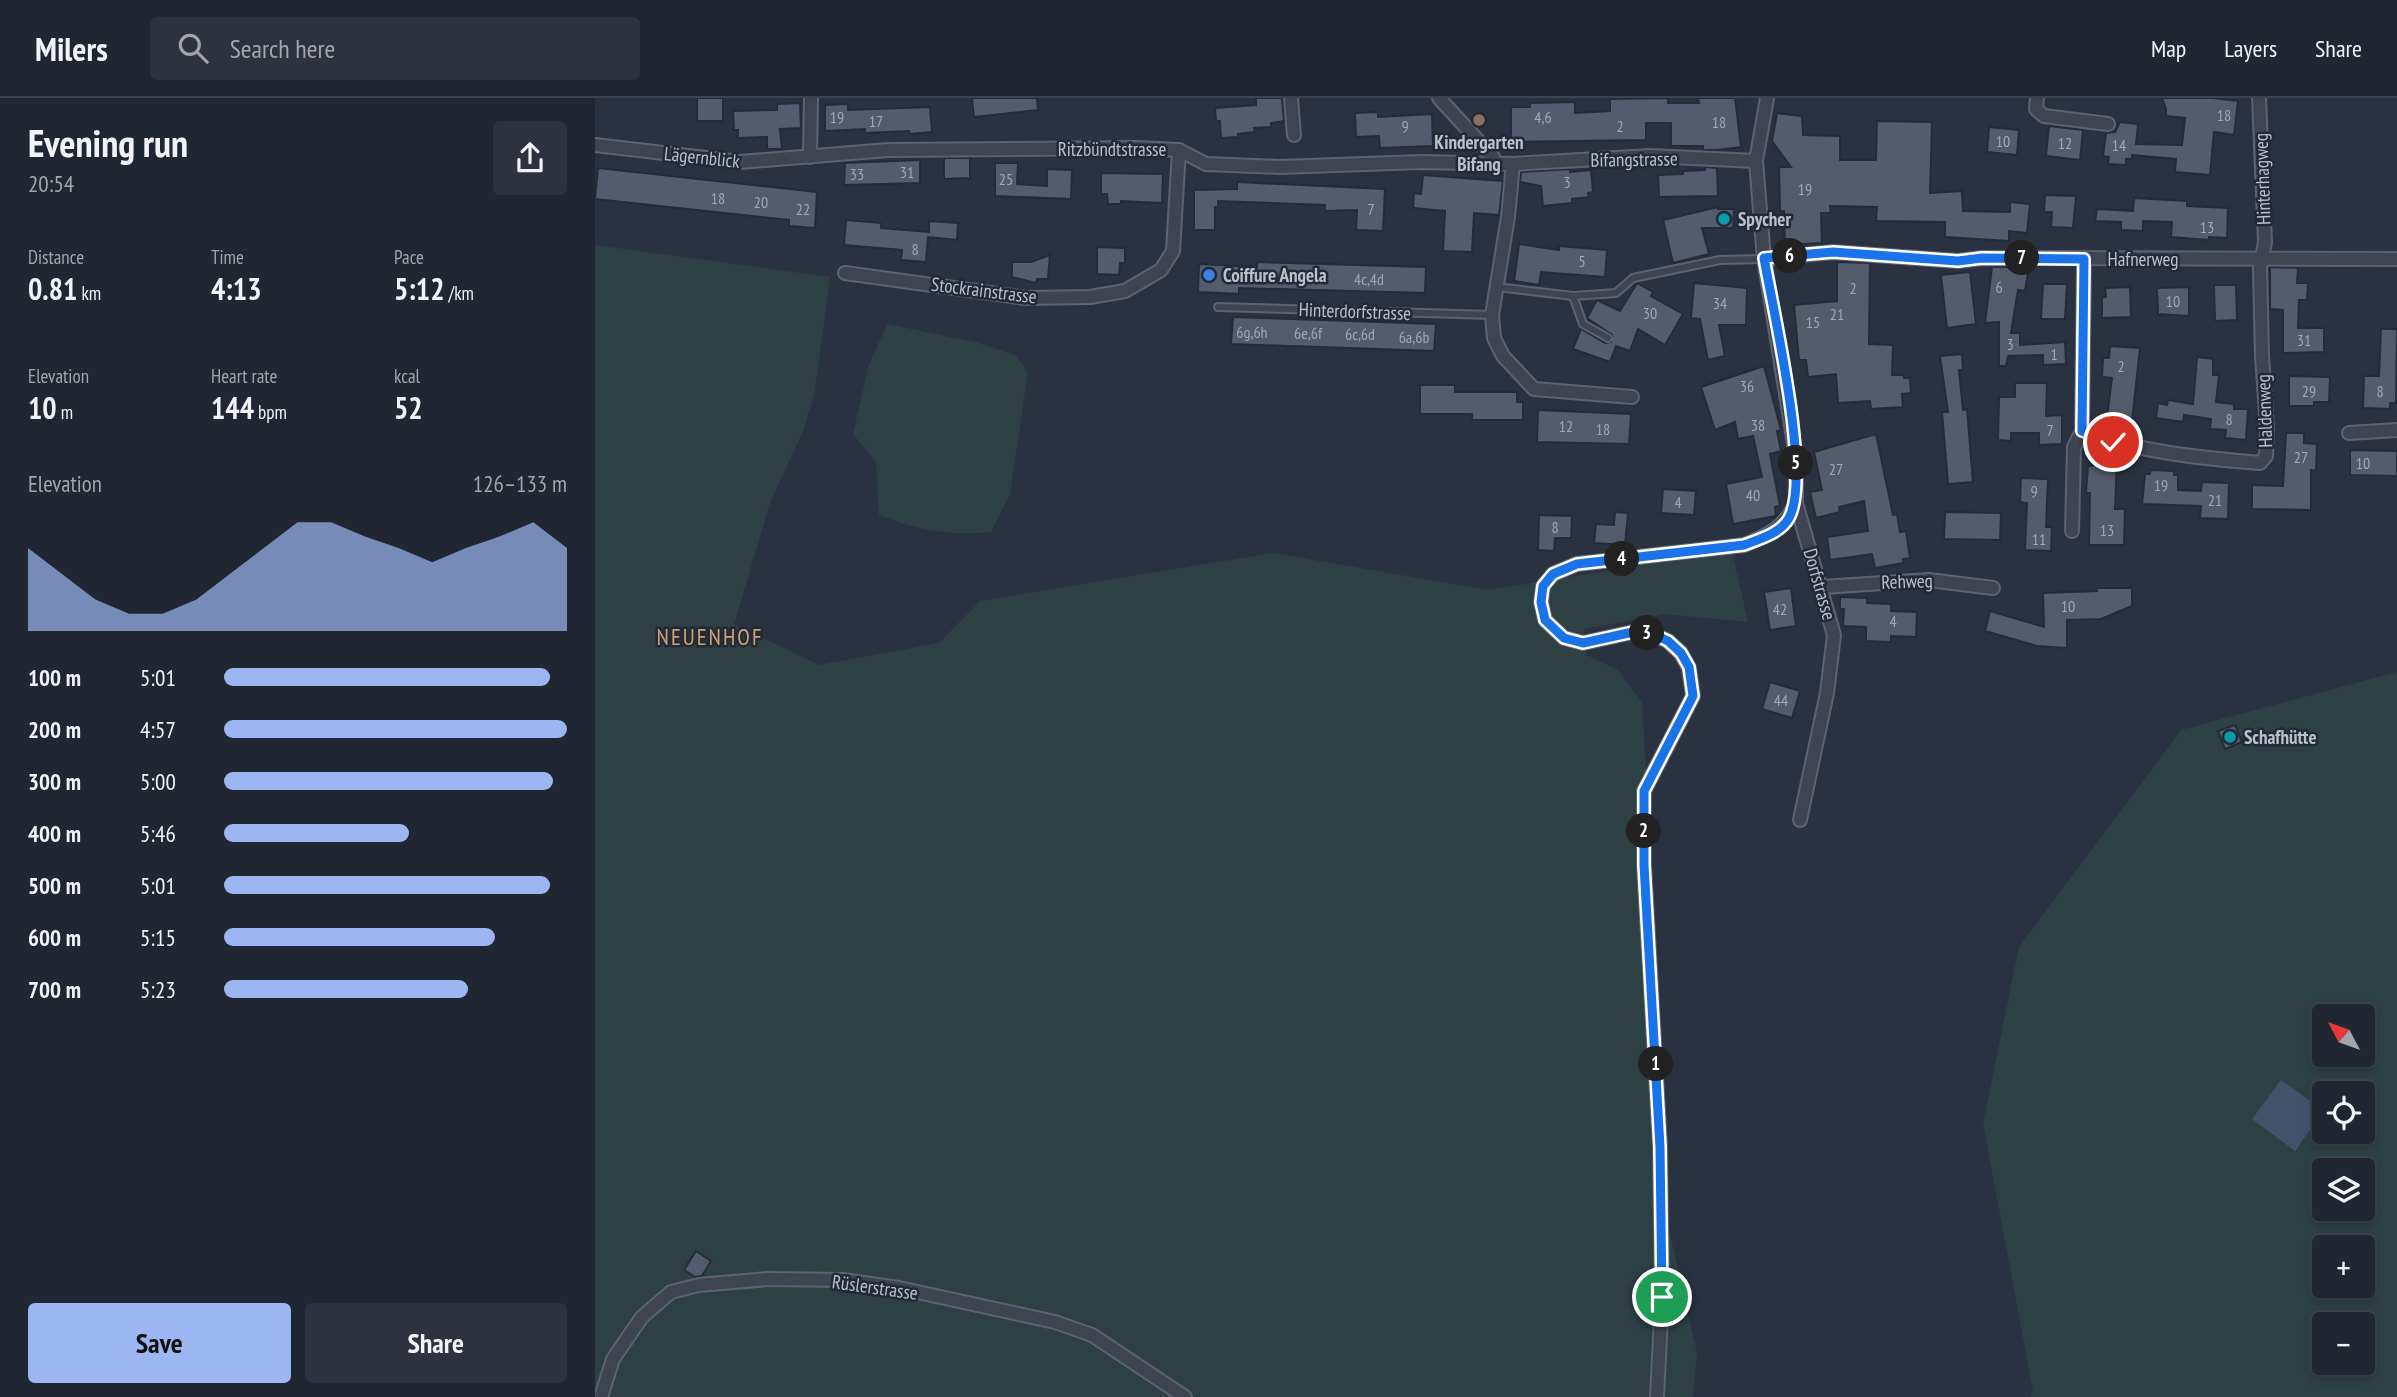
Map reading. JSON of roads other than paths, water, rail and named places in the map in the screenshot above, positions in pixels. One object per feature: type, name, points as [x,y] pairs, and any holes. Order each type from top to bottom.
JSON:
[{"type":"street","points":[[810,157],[811,98]]},
{"type":"street","points":[[1291,98],[1294,135]]},
{"type":"street","points":[[1439,98],[1493,157],[1493,164]]},
{"type":"street","name":"Dorfstrasse","points":[[1767,98],[1756,161],[1764,258],[1790,406],[1796,456],[1796,503],[1834,635],[1827,693],[1800,820]]},
{"type":"street","points":[[2037,98],[2036,109],[2044,116],[2108,124]]},
{"type":"street","name":"Hinterhagweg","points":[[2259,98],[2265,242],[2262,259]]},
{"type":"street","name":"Lägernblick","points":[[595,145],[740,162],[810,157]]},
{"type":"street","name":"Ritzbündtstrasse","points":[[810,157],[888,150],[1179,150],[1206,164],[1280,167],[1421,162],[1513,164]]},
{"type":"street","name":"Stockrainstrasse","points":[[845,273],[1025,298],[1090,297],[1125,291],[1161,270],[1173,251],[1179,150]]},
{"type":"street","name":"Bifangstrasse","points":[[1513,164],[1650,156],[1756,161]]},
{"type":"street","points":[[1513,164],[1509,216],[1492,315],[1494,338],[1503,356],[1534,389],[1632,397]]},
{"type":"street","name":"Hafnerweg","points":[[1764,258],[1833,252],[1958,261],[1982,258],[2397,259]]},
{"type":"street","points":[[2072,531],[2074,447],[2082,431],[2084,259]]},
{"type":"street","name":"Haldenweg","points":[[2082,431],[2113,442],[2147,449],[2260,463],[2266,456],[2267,428],[2262,356],[2262,259]]},
{"type":"street","points":[[2349,433],[2397,430]]},
{"type":"street","points":[[1657,1397],[1662,1297],[1660,1147],[1644,865],[1644,791],[1693,696],[1691,677],[1681,653],[1668,641],[1651,633],[1633,632],[1583,643],[1564,638],[1545,620],[1541,602],[1543,586],[1553,574],[1577,564],[1744,545],[1770,535],[1788,521],[1796,503]]},
{"type":"street","name":"Rehweg","points":[[1822,587],[1938,580],[1993,588]]},
{"type":"street","name":"Rüslerstrasse","points":[[601,1397],[613,1359],[642,1317],[671,1292],[699,1285],[768,1279],[843,1280],[899,1288],[1055,1322],[1092,1335],[1185,1397]]},
{"type":"lane","points":[[1497,287],[1573,296],[1616,293],[1633,278],[1720,260],[1764,258]]},
{"type":"lane","points":[[1573,296],[1583,324],[1608,338]]},
{"type":"lane","name":"Hinterdorfstrasse","points":[[1218,307],[1492,315]]},
{"type":"water","points":[[2281,1080],[2312,1102],[2312,1128],[2295,1151],[2252,1119]]},
{"type":"place","name":"Kindergarten Bifang","points":[[1479,120]]},
{"type":"place","name":"Spycher","points":[[1724,219]]},
{"type":"place","name":"Coiffure Angela","points":[[1209,275]]},
{"type":"place","name":"Schafhütte","points":[[2230,737]]},
{"type":"district","name":"NEUENHOF","points":[[710,637]]}]
